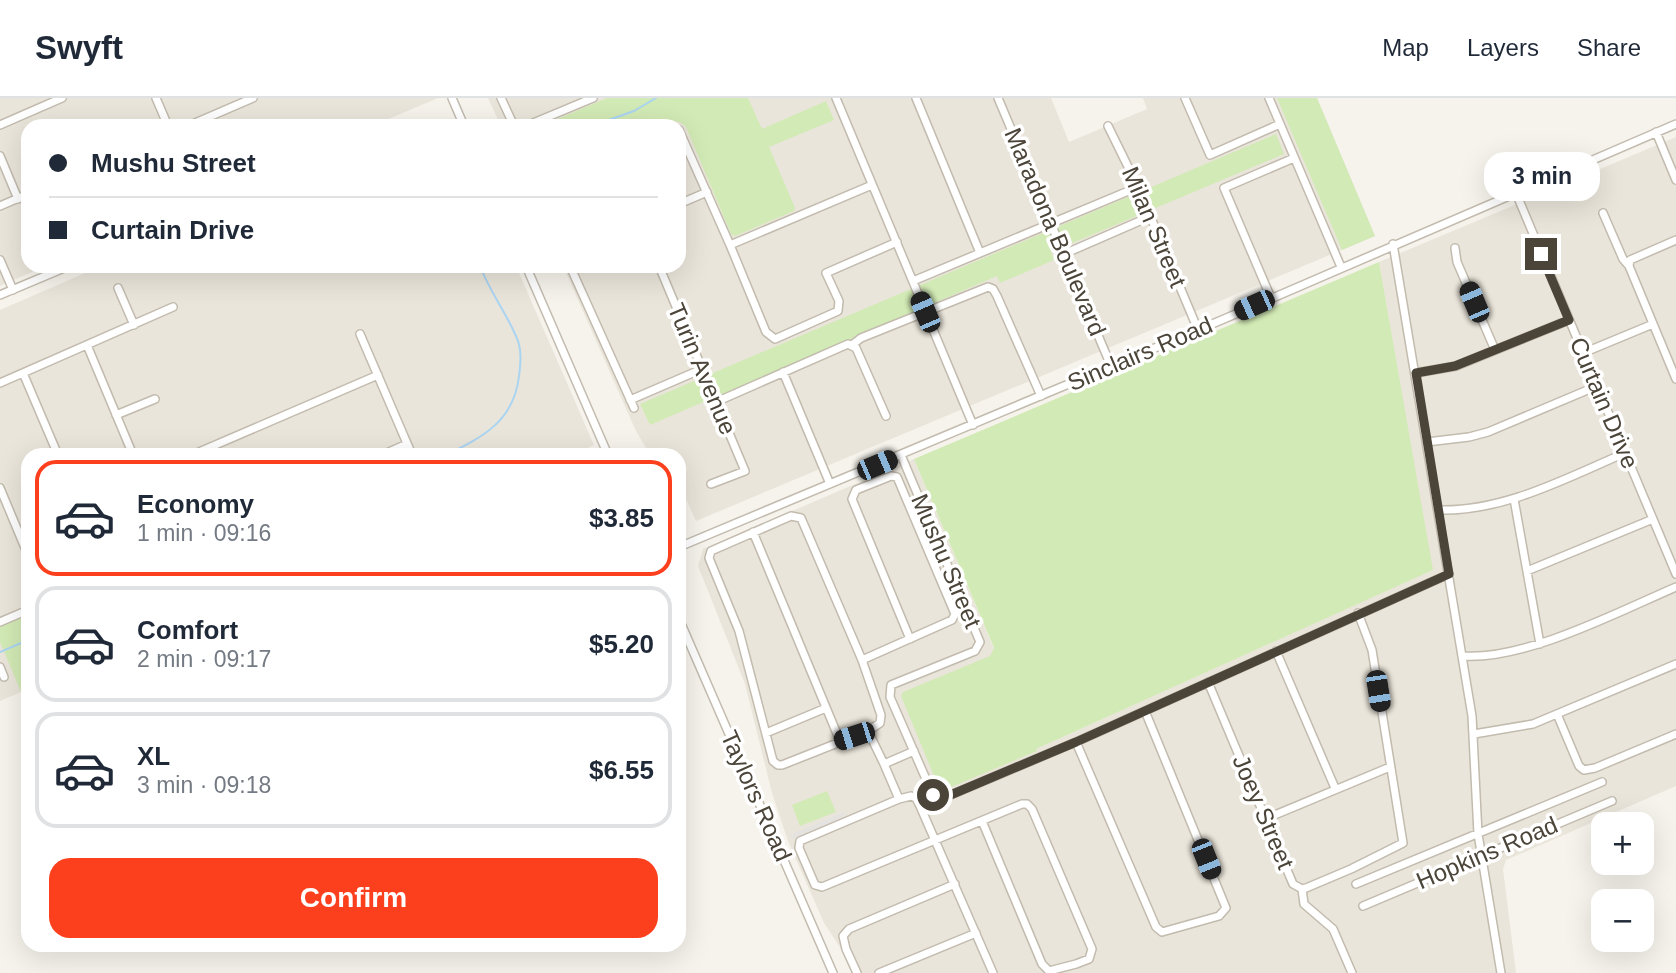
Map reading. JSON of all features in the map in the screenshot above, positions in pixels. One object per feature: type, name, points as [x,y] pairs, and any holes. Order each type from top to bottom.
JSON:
[{"type":"street","points":[[0,125],[62,98]]},
{"type":"street","points":[[156,98],[164,119]]},
{"type":"street","points":[[214,119],[243,100],[253,98]]},
{"type":"street","points":[[452,98],[461,119]]},
{"type":"street","points":[[501,98],[511,119]]},
{"type":"street","points":[[543,119],[593,98]]},
{"type":"street","points":[[836,98],[973,425]]},
{"type":"street","points":[[916,98],[981,253]]},
{"type":"street","name":"Maradona Boulevard","points":[[998,98],[1111,366]]},
{"type":"street","points":[[1185,98],[1210,155],[1280,124]]},
{"type":"street","points":[[1269,98],[1341,267]]},
{"type":"street","name":"Sinclairs Road","points":[[686,544],[1198,330],[1676,124]]},
{"type":"street","name":"Milan Street","points":[[1108,126],[1138,187],[1198,330]]},
{"type":"street","points":[[1656,132],[1676,180]]},
{"type":"street","points":[[686,146],[766,332],[775,339],[838,311],[839,301],[826,273],[897,242]]},
{"type":"street","points":[[0,156],[18,199]]},
{"type":"street","points":[[1271,298],[1224,188],[1294,158]]},
{"type":"street","points":[[730,245],[873,185]]},
{"type":"street","points":[[912,281],[1138,187]]},
{"type":"street","points":[[686,201],[707,192]]},
{"type":"street","name":"Curtain Drive","points":[[1516,193],[1676,574]]},
{"type":"street","points":[[0,206],[21,198]]},
{"type":"street","points":[[1603,213],[1623,259],[1629,266],[1676,379]]},
{"type":"street","points":[[1064,254],[1149,217]]},
{"type":"street","points":[[1629,266],[1630,260],[1676,240]]},
{"type":"street","points":[[1393,244],[1474,734],[1478,834],[1502,973]]},
{"type":"street","points":[[1455,248],[1457,262],[1495,350]]},
{"type":"street","points":[[0,260],[13,290]]},
{"type":"street","points":[[0,295],[53,273]]},
{"type":"street","points":[[529,273],[605,448]]},
{"type":"street","points":[[573,273],[632,404],[702,369]]},
{"type":"street","name":"Turin Avenue","points":[[662,273],[745,471],[711,484]]},
{"type":"street","points":[[852,345],[861,338],[988,287],[993,289],[1041,396]]},
{"type":"street","points":[[118,288],[134,325]]},
{"type":"street","points":[[0,383],[173,307]]},
{"type":"street","points":[[1416,373],[1455,366],[1569,320]]},
{"type":"street","points":[[1583,353],[1653,324]]},
{"type":"street","points":[[360,334],[409,448]]},
{"type":"street","points":[[716,402],[848,344],[856,348],[886,416]]},
{"type":"street","points":[[87,345],[130,448]]},
{"type":"street","points":[[783,372],[831,484]]},
{"type":"street","points":[[23,373],[55,448]]},
{"type":"street","points":[[207,448],[378,375]]},
{"type":"street","points":[[1427,442],[1488,432],[1597,386]]},
{"type":"street","points":[[117,415],[155,399]]},
{"type":"street","points":[[398,448],[407,444]]},
{"type":"street","points":[[1438,510],[1514,499],[1625,453]]},
{"type":"street","name":"Mushu Street","points":[[901,455],[980,642],[975,651],[891,685],[891,697],[933,795],[941,799],[1076,742],[1449,574]]},
{"type":"street","points":[[862,660],[910,639],[952,620],[955,614],[897,477],[891,476],[856,490],[852,499],[910,639]]},
{"type":"street","points":[[0,488],[21,538]]},
{"type":"street","points":[[1514,499],[1540,644]]},
{"type":"street","points":[[792,516],[801,518],[862,660],[882,719],[877,727],[869,731],[778,765],[771,757],[735,620],[709,558],[711,551],[753,532],[792,516]]},
{"type":"street","points":[[1527,571],[1653,519]]},
{"type":"street","points":[[753,532],[840,741]]},
{"type":"street","points":[[1667,552],[1676,548]]},
{"type":"street","points":[[1462,656],[1473,657],[1540,644],[1676,587]]},
{"type":"street","points":[[0,622],[21,613]]},
{"type":"street","name":"Joey Street","points":[[1208,682],[1293,884],[1301,889],[1351,869],[1403,843],[1372,650],[1358,613]]},
{"type":"street","name":"Taylors Road","points":[[686,635],[833,973]]},
{"type":"street","points":[[1276,651],[1335,789]]},
{"type":"street","points":[[1474,734],[1533,724],[1676,664]]},
{"type":"street","points":[[0,667],[4,677]]},
{"type":"street","points":[[766,733],[826,708]]},
{"type":"street","points":[[1076,742],[1156,926],[1162,932],[1219,916],[1226,908],[1144,711]]},
{"type":"street","points":[[1557,714],[1579,766],[1584,770],[1595,768],[1676,734]]},
{"type":"street","points":[[869,731],[899,799]]},
{"type":"street","points":[[884,764],[914,751]]},
{"type":"street","points":[[1265,819],[1390,767]]},
{"type":"street","name":"Hopkins Road","points":[[1356,884],[1602,782]]},
{"type":"street","points":[[982,821],[1042,964],[1049,971],[1089,959],[1092,949],[1032,809],[1027,804],[1023,804],[935,840],[821,887],[815,885],[799,848],[800,841],[899,799],[911,796],[916,799],[935,840],[955,884],[993,973]]},
{"type":"street","name":"Hopkins Road","points":[[1363,905],[1612,801]]},
{"type":"street","points":[[858,973],[846,949],[843,936],[849,929],[955,884]]},
{"type":"street","points":[[1301,889],[1304,904],[1334,929],[1352,973]]},
{"type":"street","points":[[879,973],[976,933]]},
{"type":"shaded area","points":[[0,98],[438,98],[388,119],[21,119],[21,273],[30,273],[0,286]]},
{"type":"shaded area","points":[[488,98],[1051,98],[1069,142],[1147,109],[1143,98],[1317,98],[1375,236],[696,521],[686,499],[686,448],[646,448],[566,273],[686,273],[686,119],[498,119]]},
{"type":"shaded area","points":[[1676,137],[1676,786],[1616,812],[1591,812],[1591,823],[1506,860],[1503,869],[1516,973],[852,973],[841,949],[824,923],[788,841],[772,793],[745,684],[698,566],[703,549],[914,459],[1036,749],[1432,570],[1379,262]]},
{"type":"shaded area","points":[[85,273],[519,273],[594,445],[587,448],[21,448],[21,692],[0,701],[0,310]]},
{"type":"shaded area","points":[[844,812],[846,816],[792,839],[790,835]]},
{"type":"green space","points":[[607,98],[748,98],[762,129],[826,101],[834,120],[769,147],[794,211],[735,236],[731,234],[686,127],[686,119],[558,119]]},
{"type":"green space","points":[[1277,98],[1317,98],[1375,236],[1342,250]]},
{"type":"green space","points":[[1276,134],[1284,154],[1051,252],[1054,260],[1000,283],[997,276],[650,425],[640,404]]},
{"type":"green space","points":[[1379,262],[1433,570],[1036,749],[1037,751],[944,790],[939,788],[901,696],[903,692],[990,656],[994,648],[914,459]]},
{"type":"green space","points":[[21,618],[21,692],[0,642],[0,627]]},
{"type":"green space","points":[[827,791],[836,812],[800,826],[792,805]]},
{"type":"waterway","points":[[612,119],[634,111],[656,98]]},
{"type":"waterway","points":[[459,448],[484,434],[503,416],[511,405],[519,376],[519,344],[483,273]]},
{"type":"waterway","points":[[0,652],[21,643]]},
{"type":"route","points":[[933,795],[941,799],[1040,758],[1449,574],[1416,373],[1455,366],[1569,320],[1541,254]]}]
